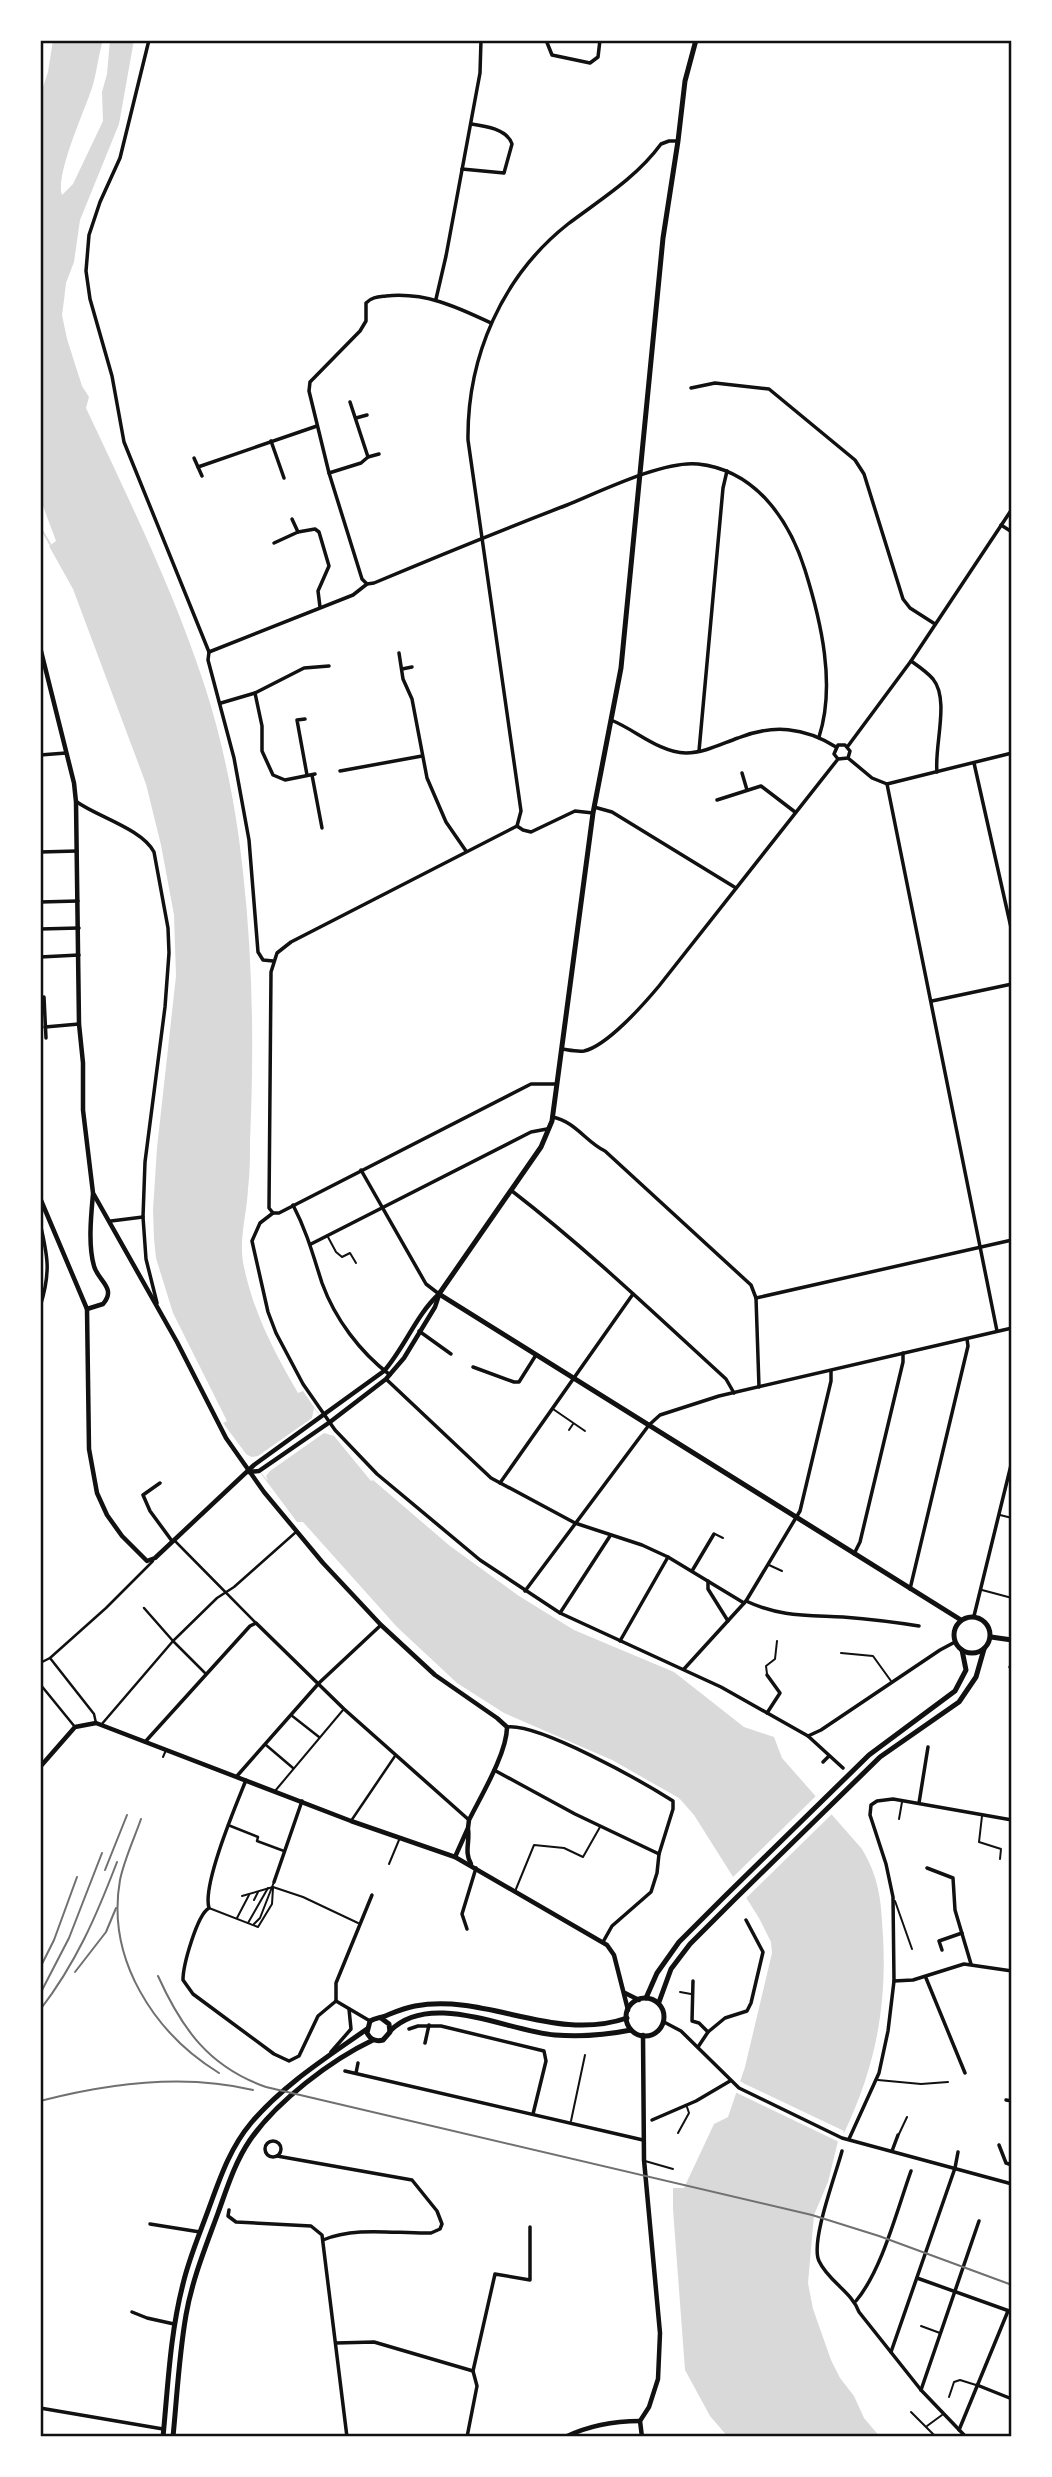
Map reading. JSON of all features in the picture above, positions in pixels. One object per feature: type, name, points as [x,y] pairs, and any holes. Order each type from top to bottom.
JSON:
[{"type":"main road","points":[[40,1198],[87,1309],[88,1435],[94,1481],[102,1506],[122,1536],[147,1561],[155,1558],[254,1465],[383,1372],[541,1147],[552,1118],[594,810],[621,668],[663,238],[685,81],[696,40]]},
{"type":"main road","points":[[40,647],[76,802],[83,1110],[93,1194],[93,1259],[96,1272],[107,1286],[108,1294],[103,1304],[87,1309]]},
{"type":"main road","points":[[93,1194],[158,1308],[226,1438],[248,1472],[296,1532],[381,1625],[435,1675],[507,1727],[494,1770],[469,1820],[455,1857]]},
{"type":"main road","points":[[248,1472],[259,1471],[388,1377],[404,1358],[435,1307],[439,1294]]},
{"type":"main road","points":[[439,1294],[961,1620]]},
{"type":"main road","points":[[383,1372],[388,1377]]},
{"type":"main road","points":[[646,1998],[657,1973],[679,1942],[729,1892],[885,1740],[955,1691],[966,1670],[962,1650],[955,1642],[954,1630],[961,1620],[974,1616],[987,1622],[991,1637],[984,1649],[976,1676],[959,1702],[897,1744],[690,1944],[671,1969],[659,2003]]},
{"type":"main road","points":[[991,1637],[1012,1640]]},
{"type":"main road","points":[[962,1650],[972,1653],[984,1649]]},
{"type":"main road","points":[[40,1767],[75,1727],[99,1724],[351,1821],[455,1857],[603,1942],[614,1955],[631,2030]]},
{"type":"main road","points":[[468,1828],[470,1839],[466,1851],[474,1867]]},
{"type":"main road","points":[[624,1993],[639,2000]]},
{"type":"main road","points":[[173,2437],[186,2314],[197,2270],[240,2157],[258,2130],[280,2106],[358,2047],[373,2040],[383,2040],[398,2023],[408,2018],[441,2013],[462,2015],[553,2035],[592,2036],[631,2030],[643,2035],[657,2032],[664,2022],[659,2003],[646,1998],[639,2000],[628,2010]]},
{"type":"main road","points":[[163,2437],[174,2324],[183,2282],[230,2154],[268,2104],[367,2029],[370,2021],[400,2010],[443,2005],[576,2026],[610,2023],[627,2018]]},
{"type":"main road","points":[[380,2018],[389,2024],[390,2032]]},
{"type":"main road","points":[[367,2029],[373,2040]]},
{"type":"main road","points":[[642,2437],[640,2421],[654,2393],[660,2361],[660,2333],[644,2161],[643,2035]]},
{"type":"main road","points":[[565,2437],[594,2427],[640,2421]]},
{"type":"street","points":[[149,40],[120,158],[93,220],[86,254],[90,299],[112,376],[124,442],[209,652],[208,660],[234,758],[249,840],[258,952],[263,960],[273,961]]},
{"type":"street","points":[[436,299],[480,73],[481,40]]},
{"type":"street","points":[[546,40],[552,55],[590,63],[598,57],[600,40]]},
{"type":"street","points":[[462,169],[500,175],[507,170],[512,140],[491,127],[471,124]]},
{"type":"street","points":[[274,1213],[269,1208],[273,961],[283,947],[291,942],[517,826],[521,811],[470,462],[468,421],[476,364],[492,323],[518,277],[550,241],[624,183],[662,144],[678,141]]},
{"type":"street","points":[[367,584],[362,579],[329,473],[309,391],[310,382],[360,331],[366,321],[366,303],[373,298],[408,295],[436,299],[492,323]]},
{"type":"street","points":[[691,388],[715,383],[769,388],[859,464],[903,599],[910,608],[935,624]]},
{"type":"street","points":[[351,402],[368,457]]},
{"type":"street","points":[[356,418],[367,415]]},
{"type":"street","points":[[198,467],[317,426]]},
{"type":"street","points":[[271,441],[284,478]]},
{"type":"street","points":[[329,473],[362,463],[368,457],[379,454]]},
{"type":"street","points":[[194,458],[202,476]]},
{"type":"street","points":[[209,652],[353,595],[367,584],[640,476],[694,463],[727,471],[756,489],[773,507],[787,528],[814,599],[823,654],[825,708],[819,737]]},
{"type":"street","points":[[699,751],[723,488],[727,471]]},
{"type":"street","points":[[848,747],[911,661],[1012,509]]},
{"type":"street","points":[[1006,516],[1012,520]]},
{"type":"street","points":[[292,519],[298,533]]},
{"type":"street","points":[[1001,525],[1012,532]]},
{"type":"street","points":[[274,543],[298,533],[315,529],[319,532],[329,566],[318,591],[320,607]]},
{"type":"street","points":[[399,653],[412,699],[427,778],[446,822],[466,851]]},
{"type":"street","points":[[911,661],[932,678],[937,691],[940,716],[937,772]]},
{"type":"street","points":[[221,703],[255,693],[304,668],[329,666]]},
{"type":"street","points":[[402,669],[412,667]]},
{"type":"street","points":[[255,693],[262,726],[262,751],[272,775],[285,780],[311,775]]},
{"type":"street","points":[[305,719],[297,720],[322,828]]},
{"type":"street","points":[[610,720],[670,751],[699,751],[748,734],[777,728],[793,729],[819,737],[836,747],[848,747]]},
{"type":"street","points":[[836,747],[834,754],[838,760]]},
{"type":"street","points":[[848,747],[848,758]]},
{"type":"street","points":[[40,755],[66,753]]},
{"type":"street","points":[[848,758],[872,778],[887,784],[1012,753]]},
{"type":"street","points":[[340,771],[422,756]]},
{"type":"street","points":[[562,1049],[591,1049],[626,1022],[659,986],[838,760],[848,758]]},
{"type":"street","points":[[974,763],[1012,932]]},
{"type":"street","points":[[742,774],[747,790]]},
{"type":"street","points":[[887,784],[997,1331]]},
{"type":"street","points":[[717,800],[761,786],[795,812]]},
{"type":"street","points":[[76,802],[151,845],[163,900],[169,953],[165,1007],[147,1140],[143,1217],[146,1259],[158,1308]]},
{"type":"street","points":[[517,826],[531,832],[575,811],[611,812],[736,888]]},
{"type":"street","points":[[40,852],[77,851]]},
{"type":"street","points":[[40,902],[78,901]]},
{"type":"street","points":[[40,929],[79,928]]},
{"type":"street","points":[[40,957],[79,955]]},
{"type":"street","points":[[931,1001],[1012,984]]},
{"type":"street","points":[[44,997],[46,1038]]},
{"type":"street","points":[[45,1027],[79,1024]]},
{"type":"street","points":[[557,1084],[531,1084],[274,1213],[260,1223],[252,1241],[268,1312],[290,1362],[328,1423],[404,1499],[480,1560],[560,1613],[684,1669],[808,1736],[843,1768]]},
{"type":"street","points":[[552,1118],[572,1125],[605,1151],[751,1285],[756,1298],[759,1387]]},
{"type":"street","points":[[311,1244],[530,1132],[550,1129]]},
{"type":"street","points":[[361,1170],[426,1284],[439,1294]]},
{"type":"street","points":[[512,1191],[547,1217],[633,1293],[726,1379],[734,1393]]},
{"type":"street","points":[[293,1205],[311,1244],[326,1291],[341,1321],[359,1347],[383,1372]]},
{"type":"street","points":[[40,1307],[49,1261],[40,1220],[43,1208]]},
{"type":"street","points":[[110,1221],[143,1217]]},
{"type":"street","points":[[756,1298],[1012,1240]]},
{"type":"street","points":[[500,1483],[633,1293]]},
{"type":"street","points":[[525,1591],[649,1425],[660,1415],[734,1393],[1012,1328]]},
{"type":"street","points":[[419,1331],[452,1354]]},
{"type":"street","points":[[910,1589],[968,1346],[967,1339]]},
{"type":"street","points":[[854,1554],[863,1530],[904,1353]]},
{"type":"street","points":[[473,1367],[520,1382],[536,1355]]},
{"type":"street","points":[[684,1669],[745,1602],[796,1518],[802,1505],[831,1381],[831,1370]]},
{"type":"street","points":[[388,1377],[487,1475],[575,1523],[642,1545],[745,1602],[766,1609],[783,1614],[882,1620],[919,1626]]},
{"type":"street","points":[[974,1616],[1012,1461]]},
{"type":"street","points":[[160,1483],[143,1495],[150,1511],[173,1541],[344,1709],[469,1820]]},
{"type":"street","points":[[50,1658],[99,1724],[173,1641],[296,1532]]},
{"type":"street","points":[[692,1571],[715,1534]]},
{"type":"street","points":[[560,1613],[610,1536]]},
{"type":"street","points":[[620,1641],[668,1557]]},
{"type":"street","points":[[40,1663],[50,1658],[128,1587],[155,1558]]},
{"type":"street","points":[[708,1581],[708,1589],[728,1620]]},
{"type":"street","points":[[128,1587],[133,1593]]},
{"type":"street","points":[[144,1608],[205,1673]]},
{"type":"street","points":[[145,1742],[205,1673],[250,1626],[257,1623]]},
{"type":"street","points":[[237,1776],[318,1684],[381,1625]]},
{"type":"street","points":[[808,1736],[955,1642]]},
{"type":"street","points":[[767,1675],[780,1693],[767,1713]]},
{"type":"street","points":[[40,1684],[75,1727]]},
{"type":"street","points":[[290,1714],[318,1737]]},
{"type":"street","points":[[507,1727],[533,1731],[618,1768],[673,1801],[651,1892],[612,1926],[603,1942]]},
{"type":"street","points":[[264,1743],[293,1768]]},
{"type":"street","points":[[919,1803],[928,1747]]},
{"type":"street","points":[[351,1821],[395,1756]]},
{"type":"street","points":[[823,1762],[829,1756]]},
{"type":"street","points":[[494,1770],[659,1854]]},
{"type":"street","points":[[246,1780],[228,1825],[207,1895],[209,1908],[202,1915],[184,1968],[183,1980],[188,1989],[279,2057],[289,2061],[297,2058],[318,2015],[336,2001]]},
{"type":"street","points":[[849,2139],[877,2080],[888,2031],[894,1981],[893,1897],[882,1850],[870,1815],[871,1805],[884,1799],[902,1800],[1012,1820]]},
{"type":"street","points":[[274,1884],[302,1801]]},
{"type":"street","points":[[228,1825],[258,1837],[257,1841],[284,1851]]},
{"type":"street","points":[[467,1929],[462,1914],[474,1867]]},
{"type":"street","points":[[927,1868],[948,1875],[954,1880],[955,1910],[971,1964]]},
{"type":"street","points":[[336,2001],[336,1983],[372,1895]]},
{"type":"street","points":[[698,2048],[708,2032],[725,2018],[747,2011],[751,2003],[763,1952],[746,1920]]},
{"type":"street","points":[[942,1950],[939,1941],[962,1933]]},
{"type":"street","points":[[894,1981],[913,1980],[971,1964],[1012,1971]]},
{"type":"street","points":[[925,1977],[965,2073]]},
{"type":"street","points":[[693,1981],[691,2024],[699,2023],[708,2032]]},
{"type":"street","points":[[336,2001],[370,2021]]},
{"type":"street","points":[[323,2060],[351,2029],[349,2009]]},
{"type":"street","points":[[664,2022],[681,2031],[739,2088],[842,2138],[1012,2184]]},
{"type":"street","points":[[425,2043],[429,2025]]},
{"type":"street","points":[[409,2029],[429,2025],[441,2026],[544,2051],[546,2061],[533,2114]]},
{"type":"street","points":[[356,2073],[358,2063]]},
{"type":"street","points":[[345,2071],[643,2140]]},
{"type":"street","points":[[652,2119],[686,2106],[730,2081]]},
{"type":"street","points":[[892,2151],[898,2135]]},
{"type":"street","points":[[276,2141],[280,2145],[279,2154],[272,2157],[267,2154],[267,2144],[276,2141]]},
{"type":"street","points":[[999,2145],[1006,2163],[1012,2165]]},
{"type":"street","points":[[842,2151],[823,2214],[816,2250],[818,2261],[833,2282],[856,2302],[859,2312],[921,2390],[966,2437]]},
{"type":"street","points":[[891,2353],[955,2168],[958,2152]]},
{"type":"street","points":[[279,2154],[284,2158],[412,2180],[437,2211],[442,2224],[440,2229],[431,2233],[371,2232],[323,2240]]},
{"type":"street","points":[[856,2302],[870,2279],[911,2171]]},
{"type":"street","points":[[229,2210],[228,2216],[236,2222],[311,2226],[319,2231],[323,2240],[347,2437]]},
{"type":"street","points":[[921,2390],[979,2221]]},
{"type":"street","points":[[150,2224],[200,2232]]},
{"type":"street","points":[[467,2437],[477,2386],[473,2371],[495,2274],[530,2280],[530,2227]]},
{"type":"street","points":[[917,2278],[1010,2312],[958,2430]]},
{"type":"street","points":[[132,2312],[174,2324]]},
{"type":"street","points":[[336,2343],[374,2342],[473,2371]]},
{"type":"street","points":[[977,2385],[1012,2399]]},
{"type":"street","points":[[40,2407],[163,2429]]},
{"type":"lane","points":[[327,1236],[336,1252],[342,1257],[350,1253],[356,1263]]},
{"type":"lane","points":[[552,1408],[585,1431]]},
{"type":"lane","points":[[569,1430],[574,1423]]},
{"type":"lane","points":[[999,1515],[1012,1518]]},
{"type":"lane","points":[[715,1534],[723,1538]]},
{"type":"lane","points":[[768,1565],[782,1571]]},
{"type":"lane","points":[[981,1590],[1012,1598]]},
{"type":"lane","points":[[767,1675],[766,1666],[775,1659],[777,1641]]},
{"type":"lane","points":[[841,1653],[873,1656],[892,1682]]},
{"type":"lane","points":[[274,1792],[344,1709]]},
{"type":"lane","points":[[163,1757],[166,1749]]},
{"type":"lane","points":[[899,1819],[902,1800]]},
{"type":"lane","points":[[982,1815],[979,1842],[1001,1849],[1000,1859]]},
{"type":"lane","points":[[515,1890],[534,1845],[564,1848],[583,1857],[601,1826]]},
{"type":"lane","points":[[389,1864],[400,1839]]},
{"type":"lane","points":[[209,1908],[258,1927],[272,1903],[274,1884]]},
{"type":"lane","points":[[253,1925],[260,1918],[274,1884]]},
{"type":"lane","points":[[242,1896],[274,1884],[359,1923]]},
{"type":"lane","points":[[248,1923],[268,1887]]},
{"type":"lane","points":[[254,1900],[258,1891]]},
{"type":"lane","points":[[237,1919],[250,1894]]},
{"type":"lane","points":[[893,1897],[912,1949]]},
{"type":"lane","points":[[680,1992],[692,1994]]},
{"type":"lane","points":[[571,2123],[585,2055]]},
{"type":"lane","points":[[877,2080],[921,2084],[948,2082]]},
{"type":"lane","points":[[678,2133],[689,2113],[686,2106]]},
{"type":"lane","points":[[898,2135],[906,2117]]},
{"type":"lane","points":[[644,2161],[653,2161],[673,2169]]},
{"type":"lane","points":[[921,2326],[941,2333]]},
{"type":"lane","points":[[949,2397],[954,2382],[960,2380],[977,2385]]},
{"type":"lane","points":[[911,2412],[934,2435]]},
{"type":"lane","points":[[927,2426],[943,2415]]},
{"type":"shaded area","points":[[53,40],[103,40],[92,88],[66,159],[62,195],[73,184],[103,121],[102,92],[107,74],[110,40],[134,40],[119,124],[80,220],[62,315],[82,386],[89,397],[86,408],[150,547],[194,654],[213,711],[229,780],[243,872],[251,972],[250,1165],[242,1244],[243,1262],[252,1297],[272,1346],[298,1393],[303,1391],[334,1436],[371,1481],[450,1546],[519,1596],[574,1630],[674,1672],[744,1727],[774,1737],[782,1758],[862,1849],[873,1871],[880,1901],[884,1962],[881,2013],[864,2085],[844,2133],[839,2137],[828,2182],[814,2215],[808,2283],[813,2309],[831,2360],[840,2378],[854,2396],[864,2418],[880,2437],[728,2437],[710,2416],[685,2370],[673,2188],[684,2188],[714,2124],[728,2117],[745,2067],[772,1953],[771,1942],[759,1918],[694,1815],[679,1798],[612,1760],[504,1713],[457,1683],[397,1627],[303,1522],[297,1522],[223,1423],[227,1421],[173,1313],[156,1258],[153,1210],[176,976],[174,915],[146,784],[73,589],[49,546],[56,541],[40,498],[40,96],[48,72]]},
{"type":"pier","points":[[314,1408],[334,1436],[324,1433],[270,1471],[266,1476],[268,1481],[245,1454],[258,1456],[312,1418]]},
{"type":"pier","points":[[818,1794],[834,1812],[743,1901],[730,1880]]},
{"type":"pier","points":[[738,2076],[745,2084],[844,2131],[839,2142],[735,2092],[733,2090]]},
{"type":"waterway","points":[[40,527],[50,544]]},
{"type":"railway","points":[[105,1870],[127,1815]]},
{"type":"railway","points":[[141,1819],[120,1880],[120,1938],[128,1965],[155,2015],[174,2037],[219,2073]]},
{"type":"railway","points":[[40,1994],[69,1938],[102,1853]]},
{"type":"railway","points":[[40,2010],[84,1939],[117,1862]]},
{"type":"railway","points":[[40,1968],[54,1940],[77,1877]]},
{"type":"railway","points":[[75,1972],[106,1932],[116,1908]]},
{"type":"railway","points":[[158,1976],[177,2013],[200,2044],[228,2069],[266,2087],[812,2215],[879,2236],[1012,2285]]},
{"type":"railway","points":[[40,2101],[93,2089],[146,2082],[200,2082],[253,2090]]}]
